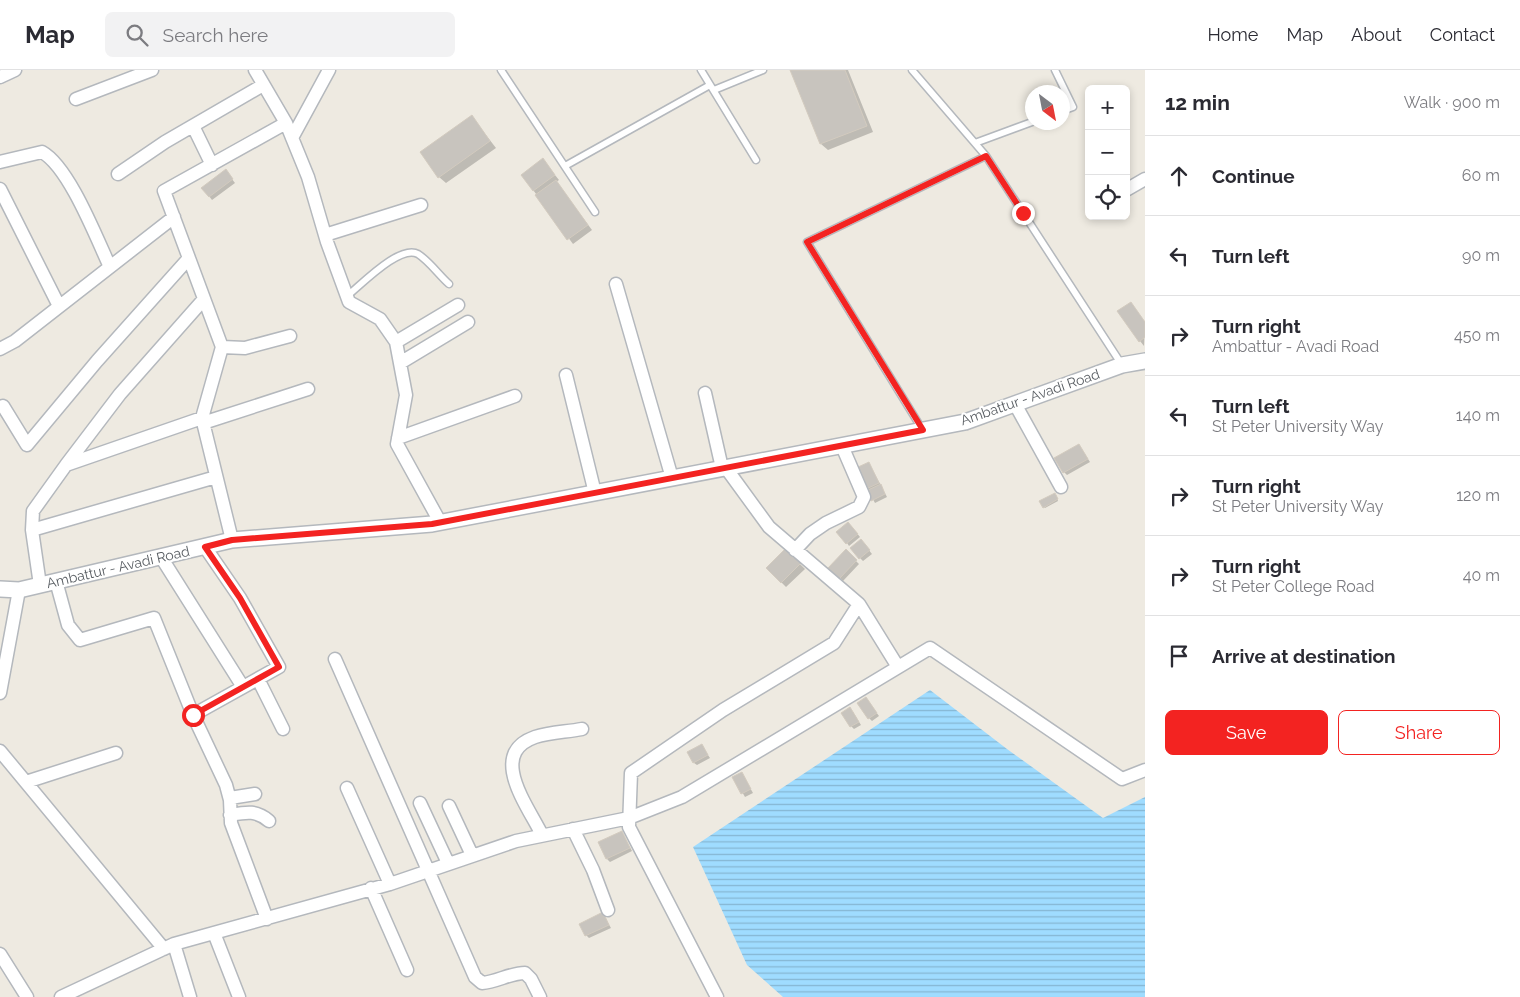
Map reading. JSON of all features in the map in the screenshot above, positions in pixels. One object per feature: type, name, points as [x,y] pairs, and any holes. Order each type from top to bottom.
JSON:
[{"type":"street","points":[[0,77],[16,70]]},
{"type":"street","points":[[76,99],[108,89],[152,70]]},
{"type":"street","points":[[255,70],[286,123],[308,177],[325,235],[349,302],[380,319],[396,342],[406,395],[397,444],[440,522]]},
{"type":"street","points":[[292,138],[329,70]]},
{"type":"street","points":[[118,174],[165,142],[263,85]]},
{"type":"street","points":[[232,540],[203,421],[222,347],[164,192],[286,123]]},
{"type":"street","points":[[193,126],[212,165]]},
{"type":"street","points":[[0,162],[42,152],[51,157],[80,202],[110,267]]},
{"type":"street","points":[[1130,188],[1145,179]]},
{"type":"street","points":[[0,189],[60,306]]},
{"type":"street","points":[[325,235],[421,205]]},
{"type":"street","points":[[1,347],[15,341],[174,217]]},
{"type":"street","points":[[4,406],[27,445],[97,361],[189,258]]},
{"type":"street","points":[[616,284],[672,478]]},
{"type":"street","points":[[40,585],[32,530],[33,510],[120,394],[204,299]]},
{"type":"street","points":[[396,342],[458,305]]},
{"type":"street","points":[[400,364],[468,322]]},
{"type":"street","points":[[222,347],[245,348],[290,336]]},
{"type":"street","name":"Ambattur - Avadi Road","points":[[0,589],[19,590],[232,540],[440,522],[965,422],[1122,365],[1145,361]]},
{"type":"street","points":[[566,376],[595,492]]},
{"type":"street","points":[[66,465],[308,389]]},
{"type":"street","points":[[705,393],[724,468],[769,527],[859,604],[898,667]]},
{"type":"street","points":[[398,438],[515,396]]},
{"type":"street","points":[[1015,404],[1061,487]]},
{"type":"street","points":[[795,550],[810,534],[826,523],[859,507],[863,502],[864,497],[842,446]]},
{"type":"street","points":[[32,530],[216,477]]},
{"type":"street","points":[[193,715],[279,667],[240,598],[205,547]]},
{"type":"street","points":[[161,557],[243,687]]},
{"type":"street","points":[[56,582],[68,625],[80,640],[154,618],[193,715],[226,785],[230,798],[230,823],[266,920]]},
{"type":"street","points":[[0,693],[1,679],[19,590]]},
{"type":"street","points":[[717,997],[629,827],[631,773],[723,710],[834,643],[859,604]]},
{"type":"street","points":[[61,997],[169,947],[390,884],[429,869],[516,841],[629,818],[682,797],[930,648],[1122,779],[1145,770]]},
{"type":"street","points":[[335,659],[475,977],[482,983],[491,982],[518,972],[524,972],[531,979],[540,997]]},
{"type":"street","points":[[258,679],[283,730]]},
{"type":"street","points":[[542,835],[514,779],[511,766],[514,752],[526,741],[537,736],[582,729]]},
{"type":"street","points":[[0,751],[169,947],[190,997]]},
{"type":"street","points":[[26,782],[116,753]]},
{"type":"street","points":[[347,788],[390,884]]},
{"type":"street","points":[[230,798],[255,794]]},
{"type":"street","points":[[420,804],[448,863]]},
{"type":"street","points":[[449,806],[472,855]]},
{"type":"street","points":[[230,815],[249,811],[260,813],[269,821]]},
{"type":"street","points":[[573,829],[593,870],[608,910]]},
{"type":"street","points":[[371,888],[407,970]]},
{"type":"street","points":[[214,933],[239,997]]},
{"type":"street","points":[[0,954],[27,997]]},
{"type":"lane","points":[[501,70],[595,212]]},
{"type":"lane","points":[[701,70],[756,160]]},
{"type":"lane","points":[[565,166],[712,87],[763,70]]},
{"type":"lane","points":[[912,70],[986,156],[1122,365]]},
{"type":"lane","points":[[1055,70],[1062,85]]},
{"type":"lane","points":[[976,144],[1025,125]]},
{"type":"lane","points":[[923,430],[807,242],[986,156]]},
{"type":"lane","points":[[347,296],[396,256],[409,252],[418,254],[448,284]]},
{"type":"water","points":[[930,690],[1007,749],[1103,818],[1145,797],[1145,997],[783,997],[747,965],[693,847]]},
{"type":"building","points":[[790,70],[845,70],[867,126],[820,144]]},
{"type":"building","points":[[472,115],[490,141],[438,178],[420,152]]},
{"type":"building","points":[[543,158],[555,175],[533,191],[521,175]]},
{"type":"building","points":[[226,169],[233,179],[209,197],[201,188]]},
{"type":"building","points":[[556,180],[588,225],[567,240],[535,195]]},
{"type":"building","points":[[1131,302],[1145,322],[1145,337],[1139,342],[1117,311]]},
{"type":"building","points":[[1079,444],[1088,459],[1063,473],[1054,458]]},
{"type":"building","points":[[869,462],[879,483],[866,489],[856,468]]},
{"type":"building","points":[[881,484],[885,494],[871,501],[866,491]]},
{"type":"building","points":[[1055,493],[1058,499],[1043,508],[1039,501]]},
{"type":"building","points":[[848,522],[858,534],[846,544],[836,532]]},
{"type":"building","points":[[861,539],[870,550],[859,559],[850,548]]},
{"type":"building","points":[[786,548],[801,563],[781,583],[766,568]]},
{"type":"building","points":[[846,549],[857,560],[839,579],[828,568]]},
{"type":"building","points":[[866,697],[877,713],[868,719],[857,703]]},
{"type":"building","points":[[850,707],[859,722],[850,727],[841,713]]},
{"type":"building","points":[[702,744],[708,755],[693,763],[687,752]]},
{"type":"building","points":[[742,772],[751,789],[741,794],[732,777]]},
{"type":"building","points":[[622,831],[630,848],[606,859],[598,842]]},
{"type":"building","points":[[603,912],[609,925],[585,936],[579,924]]},
{"type":"route","points":[[193,715],[279,667],[240,598],[205,547],[232,540],[432,524],[923,430],[807,242],[986,156],[1023,213]]}]
